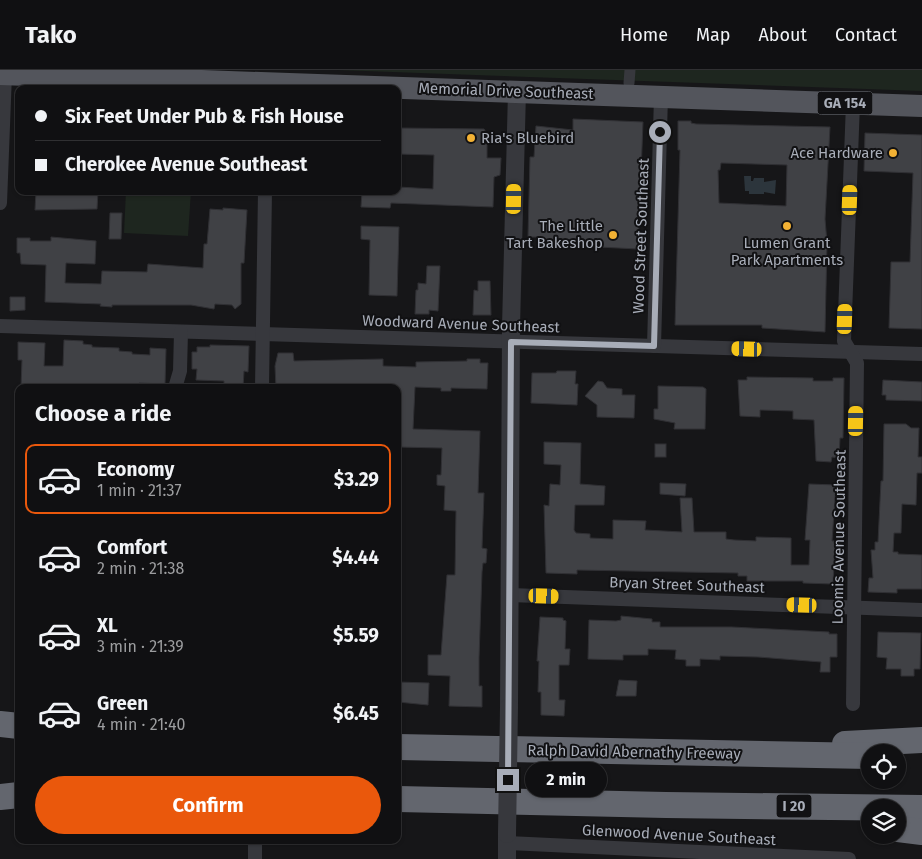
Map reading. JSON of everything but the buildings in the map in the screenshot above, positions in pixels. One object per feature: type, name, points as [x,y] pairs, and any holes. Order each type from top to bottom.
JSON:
[{"type":"highway","points":[[0,724],[15,726]]},
{"type":"highway","points":[[662,752],[922,740]]},
{"type":"highway","points":[[0,742],[15,743]]},
{"type":"highway","name":"Ralph David Abernathy Freeway","points":[[401,748],[861,756]]},
{"type":"highway","points":[[906,757],[922,757]]},
{"type":"highway","points":[[0,791],[15,791]]},
{"type":"highway","points":[[0,797],[15,796]]},
{"type":"highway","name":"I 20","points":[[401,799],[922,808]]},
{"type":"highway","points":[[666,805],[861,824]]},
{"type":"highway","points":[[906,830],[922,832]]},
{"type":"main road","name":"Memorial Drive Southeast","points":[[2,74],[244,85]]},
{"type":"main road","name":"Memorial Drive Southeast","points":[[401,89],[517,91],[922,106]]},
{"type":"street","points":[[629,83],[630,70]]},
{"type":"street","points":[[0,203],[2,74]]},
{"type":"street","points":[[507,845],[511,342],[517,91]]},
{"type":"street","name":"Wood Street Southeast","points":[[654,346],[661,96]]},
{"type":"street","name":"Loomis Avenue Southeast","points":[[852,704],[857,363],[844,341],[854,104]]},
{"type":"street","points":[[262,384],[265,195]]},
{"type":"street","name":"Woodward Avenue Southeast","points":[[0,326],[922,354]]},
{"type":"street","points":[[176,384],[180,371],[182,332]]},
{"type":"street","name":"Bryan Street Southeast","points":[[510,594],[922,610]]},
{"type":"street","points":[[255,844],[255,859]]},
{"type":"street","name":"Glenwood Avenue Southeast","points":[[507,845],[849,859]]},
{"type":"shaded area","points":[[337,70],[922,70],[922,91]]},
{"type":"shaded area","points":[[744,176],[751,176],[751,181],[754,178],[764,178],[764,182],[776,180],[775,194],[764,192],[764,194],[749,194],[749,191],[745,191]]},
{"type":"shaded area","points":[[126,195],[191,195],[188,236],[124,233]]},
{"type":"place","name":"Ria's Bluebird","points":[[471,138]]},
{"type":"place","name":"Ace Hardware","points":[[893,153]]},
{"type":"place","name":"Lumen Grant Park Apartments","points":[[787,226]]},
{"type":"place","name":"The Little Tart Bakeshop","points":[[613,235]]},
{"type":"route","points":[[508,780],[511,342],[654,346],[660,132]]}]
